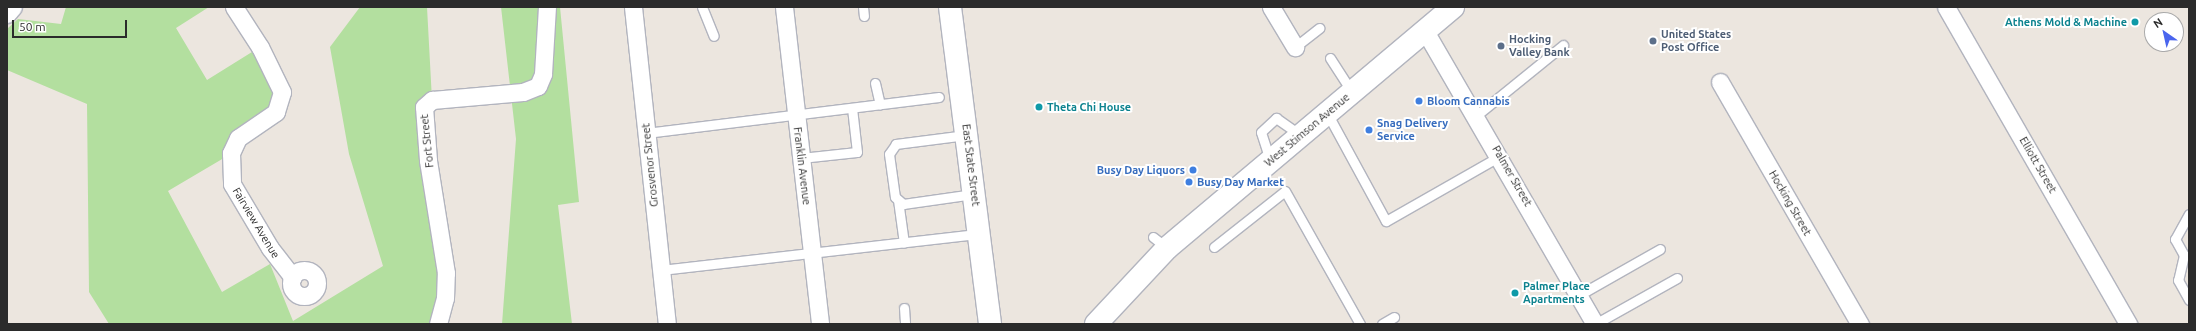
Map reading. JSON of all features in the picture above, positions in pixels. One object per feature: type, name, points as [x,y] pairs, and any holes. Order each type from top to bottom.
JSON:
[{"type":"main road","name":"East State Street","points":[[950,7],[979,234],[992,320]]},
{"type":"main road","name":"West Stimson Avenue","points":[[1096,321],[1160,242],[1270,160],[1453,7]]},
{"type":"street","points":[[7,14],[13,7]]},
{"type":"street","name":"Fairview Avenue","points":[[234,7],[260,47],[282,92],[276,112],[238,138],[231,153],[232,184],[270,248],[293,277]]},
{"type":"street","name":"Fort Street","points":[[438,324],[445,298],[446,273],[428,160],[424,107],[432,100],[524,92],[538,86],[543,74],[547,7]]},
{"type":"street","name":"Grosvenor Street","points":[[633,7],[667,324]]},
{"type":"street","name":"Franklin Avenue","points":[[784,7],[795,115],[813,254],[820,324]]},
{"type":"street","points":[[1271,7],[1295,47]]},
{"type":"street","name":"Elliott Street","points":[[1946,7],[2128,324]]},
{"type":"street","name":"Palmer Street","points":[[1425,31],[1477,115],[1595,324]]},
{"type":"street","name":"Hocking Street","points":[[1720,82],[1860,324]]},
{"type":"lane","points":[[702,7],[714,36]]},
{"type":"lane","points":[[1295,47],[1319,28]]},
{"type":"lane","points":[[1477,115],[1563,45]]},
{"type":"lane","points":[[1330,58],[1352,92]]},
{"type":"lane","points":[[875,83],[880,104]]},
{"type":"lane","points":[[646,133],[939,97]]},
{"type":"lane","points":[[800,158],[857,152],[852,108]]},
{"type":"lane","points":[[1327,113],[1386,221],[1500,156]]},
{"type":"lane","points":[[1270,160],[1261,132],[1276,118],[1300,135]]},
{"type":"lane","points":[[967,135],[896,144],[889,154],[894,197],[903,204],[974,193]]},
{"type":"lane","points":[[1214,247],[1285,191],[1360,324]]},
{"type":"lane","points":[[898,200],[904,243]]},
{"type":"lane","points":[[2189,214],[2175,239],[2184,255],[2178,280],[2189,300]]},
{"type":"lane","points":[[661,270],[979,234]]},
{"type":"lane","points":[[1579,295],[1660,249]]},
{"type":"lane","points":[[1595,324],[1677,278]]},
{"type":"lane","points":[[904,308],[905,324]]},
{"type":"lane","points":[[1382,324],[1394,317]]},
{"type":"green space","points":[[66,7],[209,7],[176,28],[207,80],[260,47],[281,96],[229,155],[168,191],[222,292],[270,264],[293,321],[383,266],[349,154],[330,47],[360,7],[427,7],[432,100],[427,103],[441,239],[438,324],[109,324],[89,292],[87,104],[7,70],[7,29],[18,19],[61,24]]},
{"type":"green space","points":[[501,7],[560,7],[579,202],[558,205],[572,324],[502,324],[516,139]]},
{"type":"place","name":"Athens Mold & Machine","points":[[2135,22]]},
{"type":"place","name":"United States Post Office","points":[[1653,41]]},
{"type":"place","name":"Hocking Valley Bank","points":[[1501,46]]},
{"type":"place","name":"Bloom Cannabis","points":[[1419,101]]},
{"type":"place","name":"Theta Chi House","points":[[1039,107]]},
{"type":"place","name":"Snag Delivery Service","points":[[1369,130]]},
{"type":"place","name":"Busy Day Liquors","points":[[1193,170]]},
{"type":"place","name":"Busy Day Market","points":[[1189,182]]},
{"type":"place","name":"Palmer Place Apartments","points":[[1515,293]]}]
